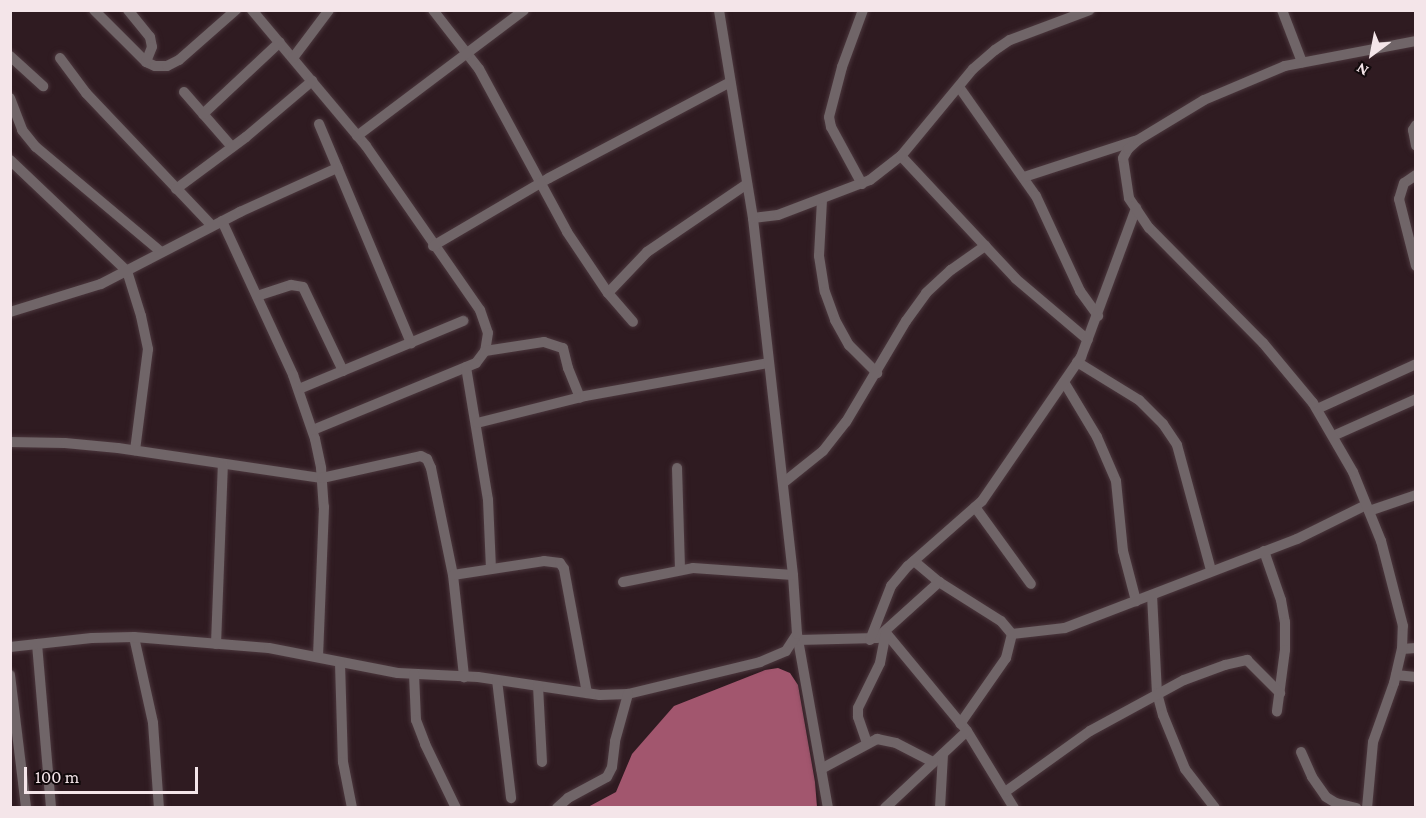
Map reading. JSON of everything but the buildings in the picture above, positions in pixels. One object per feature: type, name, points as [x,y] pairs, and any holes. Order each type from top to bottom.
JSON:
[{"type":"street","points":[[94,10],[146,62],[155,66],[167,66],[179,60],[236,10]]},
{"type":"street","points":[[128,10],[150,37],[152,47],[146,62]]},
{"type":"street","points":[[252,10],[357,136],[480,309],[488,333],[485,351],[476,363],[313,430]]},
{"type":"street","points":[[293,58],[329,10]]},
{"type":"street","points":[[433,10],[479,69],[567,232],[609,293],[633,322]]},
{"type":"street","points":[[357,136],[524,10]]},
{"type":"street","points":[[719,10],[753,218],[793,575],[797,637],[828,807]]},
{"type":"street","points":[[862,10],[842,67],[829,117],[835,134],[862,184]]},
{"type":"street","points":[[753,218],[778,215],[862,184],[901,156],[959,87],[995,50],[1059,16],[1090,10]]},
{"type":"street","points":[[1282,10],[1302,62]]},
{"type":"street","points":[[1367,807],[1373,742],[1396,675],[1402,649],[1403,626],[1381,541],[1353,472],[1317,409],[1263,343],[1149,228],[1130,198],[1123,158],[1128,148],[1138,140],[1204,100],[1285,66],[1416,41]]},
{"type":"street","points":[[203,114],[280,42]]},
{"type":"street","points":[[10,56],[43,86]]},
{"type":"street","points":[[60,58],[86,93],[212,226]]},
{"type":"street","points":[[176,189],[232,147],[312,81]]},
{"type":"street","points":[[433,246],[542,183],[730,81]]},
{"type":"street","points":[[959,87],[1023,177],[1051,224],[1080,291],[1098,316]]},
{"type":"street","points":[[184,92],[232,147]]},
{"type":"street","points":[[10,98],[22,130],[36,147],[161,252]]},
{"type":"street","points":[[319,124],[411,343]]},
{"type":"street","points":[[1416,126],[1413,130],[1416,146]]},
{"type":"street","points":[[1023,177],[1100,150],[1138,140]]},
{"type":"street","points":[[901,156],[1016,279],[1088,340]]},
{"type":"street","points":[[10,160],[127,271],[141,316],[148,349],[135,450]]},
{"type":"street","points":[[10,312],[70,295],[127,271],[222,221],[337,168]]},
{"type":"street","points":[[1410,179],[1399,199],[1416,266]]},
{"type":"street","points":[[609,293],[647,252],[747,184]]},
{"type":"street","points":[[822,200],[819,256],[825,292],[835,320],[849,345],[877,373]]},
{"type":"street","points":[[870,640],[891,586],[914,561],[975,507],[1001,476],[1077,362],[1098,316],[1116,257],[1136,208]]},
{"type":"street","points":[[222,221],[299,389],[313,430],[322,478],[324,507],[318,657]]},
{"type":"street","points":[[783,483],[823,451],[846,422],[906,321],[926,293],[951,270],[985,246]]},
{"type":"street","points":[[257,296],[291,285],[303,287],[343,371]]},
{"type":"street","points":[[299,389],[463,321]]},
{"type":"street","points":[[485,351],[544,342],[563,348],[580,398]]},
{"type":"street","points":[[1077,362],[1139,400],[1163,424],[1178,445],[1211,570]]},
{"type":"street","points":[[477,423],[580,398],[769,363]]},
{"type":"street","points":[[1317,409],[1416,364]]},
{"type":"street","points":[[466,367],[488,500],[491,569]]},
{"type":"street","points":[[1064,382],[1097,437],[1116,481],[1123,551],[1136,601]]},
{"type":"street","points":[[1333,436],[1416,399]]},
{"type":"street","points":[[10,442],[65,442],[135,450],[322,478],[412,457],[421,456],[427,459],[453,575],[464,676]]},
{"type":"street","points":[[216,644],[223,464]]},
{"type":"street","points":[[677,468],[680,570]]},
{"type":"street","points":[[1012,634],[1065,628],[1211,570],[1297,539],[1367,508],[1416,495]]},
{"type":"street","points":[[975,507],[1031,584]]},
{"type":"street","points":[[1264,551],[1281,600],[1285,622],[1285,650],[1277,711]]},
{"type":"street","points":[[453,575],[544,561],[560,563],[564,569],[587,693]]},
{"type":"street","points":[[914,561],[939,582],[1001,621],[1012,634]]},
{"type":"street","points":[[623,582],[680,570],[711,569],[793,575]]},
{"type":"street","points":[[797,637],[870,640],[886,633],[939,582]]},
{"type":"street","points":[[1152,595],[1157,693],[1172,742],[1185,769],[1215,807]]},
{"type":"street","points":[[886,633],[964,728],[1014,807]]},
{"type":"street","points":[[867,743],[858,717],[858,708],[880,663],[886,633]]},
{"type":"street","points":[[885,807],[942,754],[964,728],[1006,658],[1012,634]]},
{"type":"street","points":[[134,637],[153,723],[159,807]]},
{"type":"street","points":[[10,647],[92,638],[134,637],[269,648],[340,663],[414,674],[464,676],[587,693],[628,694],[775,657],[786,651],[797,637]]},
{"type":"street","points":[[37,644],[51,807]]},
{"type":"street","points":[[1402,649],[1416,648]]},
{"type":"street","points":[[1005,792],[1090,730],[1157,693],[1215,669],[1247,660],[1280,693]]},
{"type":"street","points":[[340,663],[344,762],[352,807]]},
{"type":"street","points":[[414,674],[416,720],[425,744],[456,807]]},
{"type":"street","points":[[10,675],[26,807]]},
{"type":"street","points":[[1396,675],[1416,677]]},
{"type":"street","points":[[497,680],[511,798]]},
{"type":"street","points":[[538,686],[542,762]]},
{"type":"street","points":[[557,807],[568,798],[607,777],[612,766],[615,741],[628,694]]},
{"type":"street","points":[[821,769],[867,743],[887,739],[933,762]]},
{"type":"street","points":[[1301,752],[1312,777],[1326,797],[1336,803],[1356,807]]},
{"type":"street","points":[[940,807],[942,754]]},
{"type":"shaded area","points":[[778,668],[790,673],[798,685],[815,782],[817,807],[588,807],[616,792],[632,754],[674,706],[765,670]]}]
